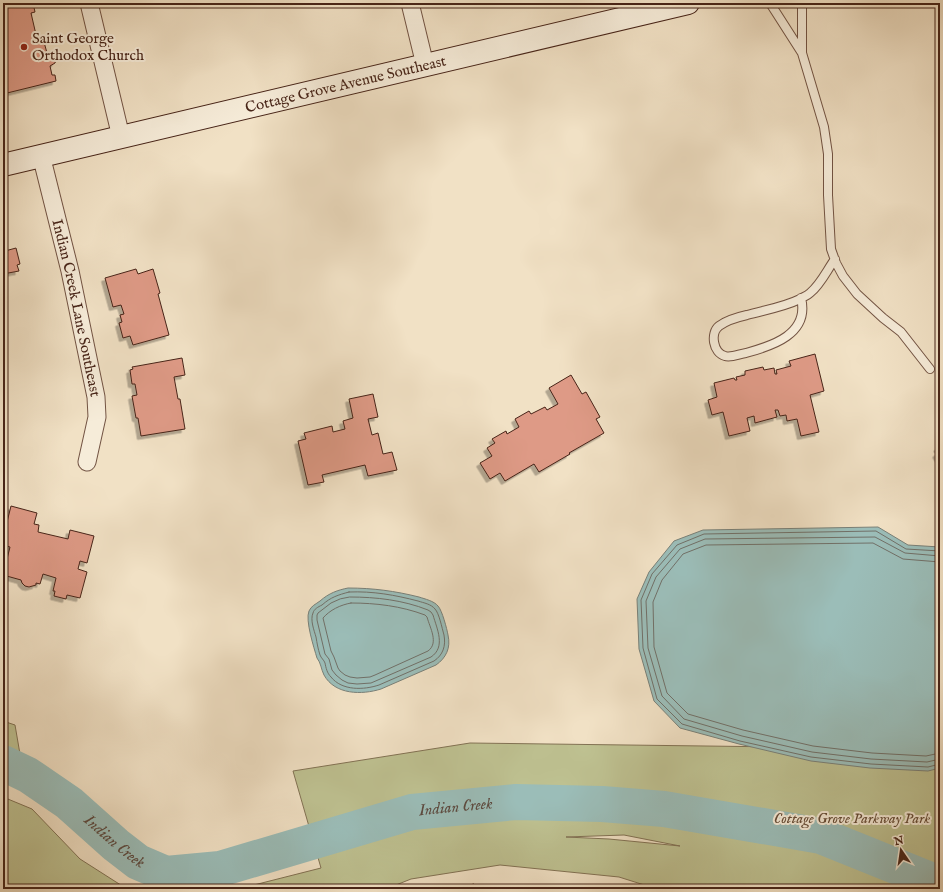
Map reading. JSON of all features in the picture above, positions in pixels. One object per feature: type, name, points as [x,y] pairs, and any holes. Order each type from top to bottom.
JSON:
[{"type":"main road","name":"Cottage Grove Avenue Southeast","points":[[3,164],[688,3]]},
{"type":"street","points":[[89,3],[121,137]]},
{"type":"street","points":[[410,3],[425,65]]},
{"type":"street","name":"Indian Creek Lane Southeast","points":[[41,155],[70,271],[96,397],[97,417],[86,462]]},
{"type":"lane","points":[[770,3],[802,52]]},
{"type":"lane","points":[[802,3],[802,52],[824,128],[828,154],[828,195],[831,249],[843,276],[857,294],[900,332],[930,369]]},
{"type":"lane","points":[[801,298],[803,305],[798,325],[788,336],[775,344],[734,356],[725,356],[714,346],[713,338],[718,327],[734,318],[791,303],[801,298],[810,294],[835,259]]},
{"type":"green space","points":[[3,721],[15,725],[26,789],[3,779]]},
{"type":"green space","name":"Cottage Grove Parkway Park","points":[[470,743],[940,749],[940,889],[657,889],[619,877],[500,865],[411,879],[386,889],[226,889],[250,886],[321,868],[293,771]],"holes":[[[624,835],[680,846],[609,839],[566,837]]]},
{"type":"green space","points":[[3,797],[32,809],[80,859],[127,889],[3,889]]},
{"type":"water","points":[[878,527],[908,545],[940,547],[940,768],[928,771],[870,768],[811,761],[680,728],[654,701],[639,649],[637,599],[649,572],[674,541],[703,530]]},
{"type":"water","points":[[348,588],[393,592],[419,597],[434,603],[441,611],[449,640],[447,652],[443,659],[436,665],[374,691],[350,692],[342,690],[329,682],[324,675],[317,658],[310,634],[308,615],[309,611],[314,605],[327,596]]},
{"type":"building","name":"Saint George Orthodox Church","points":[[3,3],[33,3],[35,12],[31,13],[37,39],[45,37],[46,42],[44,42],[47,53],[50,52],[54,55],[56,60],[55,63],[50,66],[52,75],[55,75],[56,81],[3,94]]},
{"type":"building","points":[[3,244],[5,251],[16,248],[20,264],[17,265],[19,271],[3,274]]},
{"type":"building","points":[[136,269],[138,274],[153,269],[169,335],[133,345],[130,336],[123,338],[119,323],[122,322],[120,315],[124,314],[121,305],[113,307],[105,278]]},
{"type":"building","points":[[815,354],[824,391],[810,395],[819,432],[801,436],[797,419],[787,421],[786,415],[780,416],[778,410],[775,410],[777,417],[755,423],[754,416],[747,418],[750,431],[729,436],[723,412],[712,415],[708,400],[717,397],[714,383],[734,378],[737,380],[736,377],[745,375],[745,371],[763,367],[764,370],[774,368],[775,374],[777,374],[776,370],[791,366],[789,361]]},
{"type":"building","points":[[182,358],[185,375],[174,377],[178,399],[180,399],[185,429],[141,436],[132,396],[137,395],[135,384],[132,384],[130,370],[133,369],[132,367]]},
{"type":"building","points":[[571,375],[582,394],[586,392],[600,417],[596,419],[604,433],[539,472],[534,464],[505,481],[500,473],[490,479],[480,463],[492,456],[487,448],[495,443],[492,439],[506,431],[507,434],[519,427],[515,419],[529,411],[531,414],[545,407],[547,410],[558,404],[549,388]]},
{"type":"building","points":[[373,394],[378,417],[368,419],[372,435],[378,433],[383,454],[392,452],[397,470],[368,476],[365,465],[322,475],[324,482],[308,485],[298,441],[306,439],[304,433],[332,426],[333,432],[345,429],[343,421],[353,418],[349,399]]},
{"type":"building","points":[[940,451],[940,460],[936,454]]},
{"type":"building","points":[[11,506],[37,513],[34,524],[39,525],[38,532],[68,539],[70,530],[94,536],[87,563],[80,561],[78,569],[87,572],[80,598],[67,595],[66,599],[54,596],[55,591],[53,591],[56,578],[43,574],[40,584],[36,583],[36,585],[29,587],[25,586],[21,580],[3,575],[10,547],[3,545],[3,538]]},
{"type":"building","points":[[474,884],[475,889],[460,889],[460,887]]},
{"type":"waterway","name":"Indian Creek","points":[[3,763],[28,775],[69,803],[116,845],[138,862],[166,874],[220,869],[412,812],[516,802],[602,804],[664,809],[821,836],[940,884]]},
{"type":"place","name":"Saint George Orthodox Church","points":[[24,47]]}]
